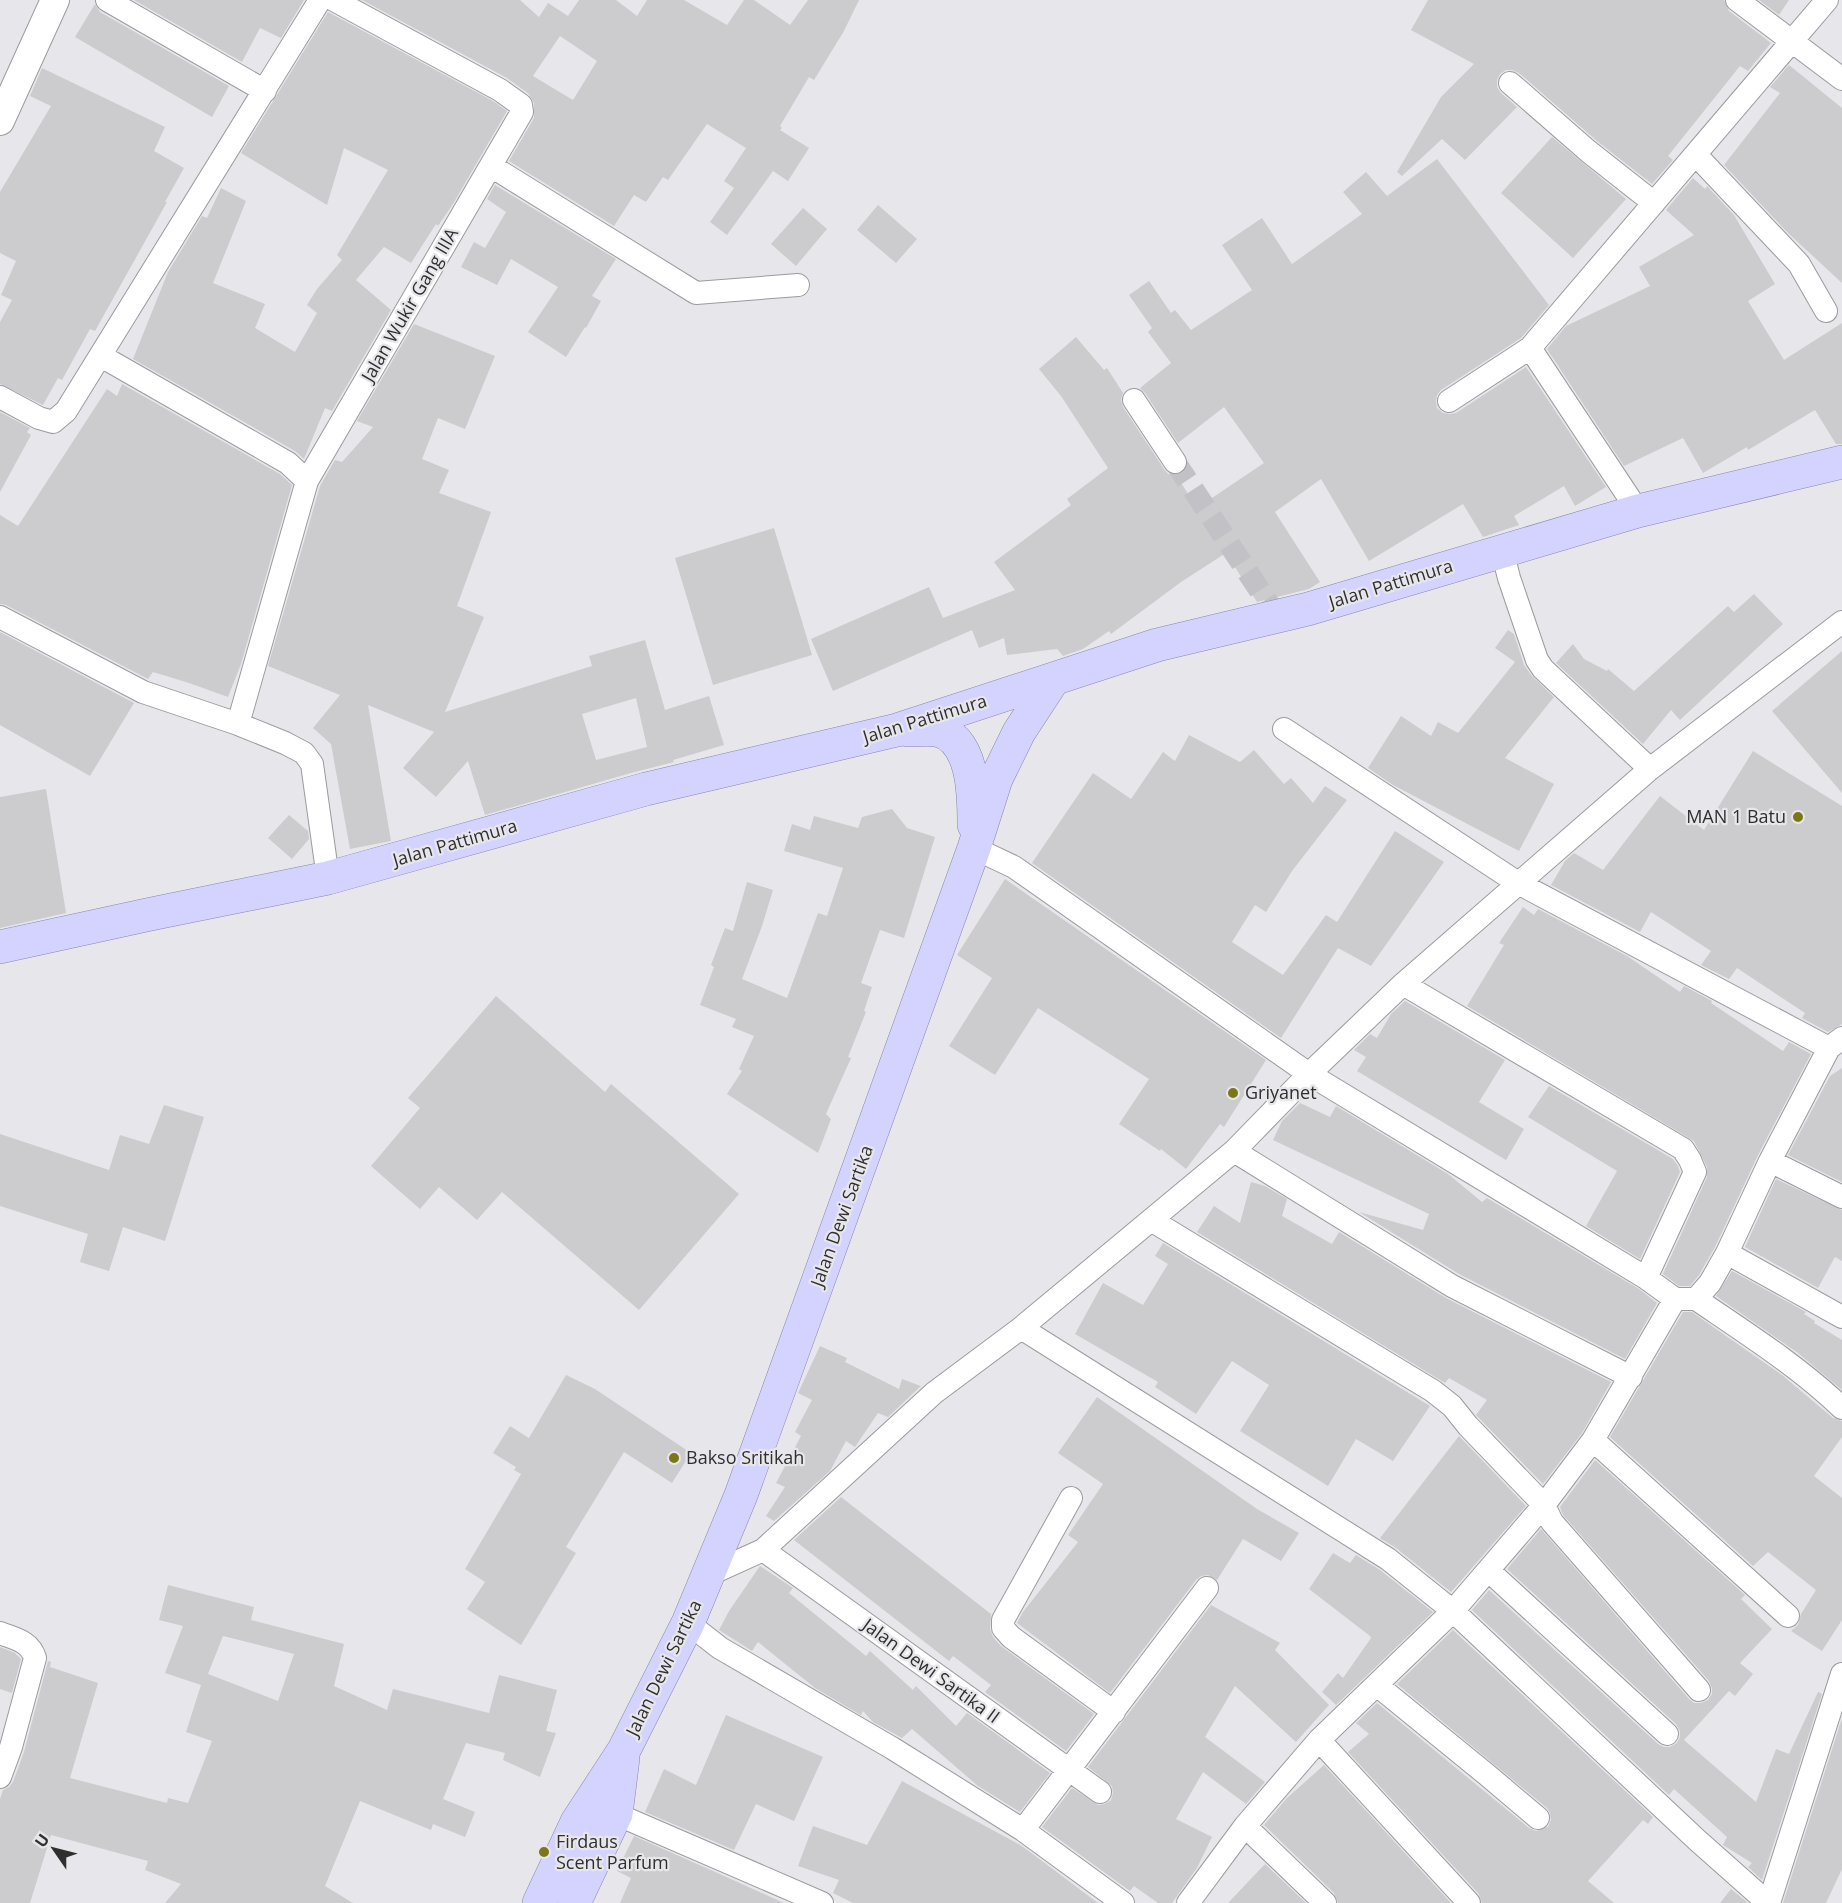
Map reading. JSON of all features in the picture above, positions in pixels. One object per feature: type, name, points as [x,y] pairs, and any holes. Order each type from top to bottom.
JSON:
[{"type":"main road","name":"Jalan Pattimura","points":[[0,947],[328,878],[646,789],[897,730],[1156,645],[1275,614],[1308,609],[1638,511],[1842,462]]},
{"type":"main road","name":"Jalan Dewi Sartika","points":[[539,1903],[577,1822],[624,1750],[688,1623],[741,1495],[1001,770],[1019,732],[1053,680]]},
{"type":"main road","points":[[897,730],[937,730],[950,737],[961,751],[970,771],[974,801],[974,848]]},
{"type":"main road","name":"Jalan Dewi Sartika","points":[[574,1903],[616,1814],[624,1750]]},
{"type":"street","points":[[0,121],[55,0]]},
{"type":"street","points":[[107,0],[265,91]]},
{"type":"street","points":[[0,397],[39,418],[53,422],[66,411],[320,0]]},
{"type":"street","name":"Jalan Wukir Gang IIIA","points":[[238,724],[307,481],[522,112],[521,105],[500,90],[334,0]]},
{"type":"street","points":[[1737,0],[1842,79]]},
{"type":"street","points":[[1449,401],[1530,348],[1793,43],[1827,0]]},
{"type":"street","points":[[1510,83],[1588,151],[1654,203]]},
{"type":"street","points":[[1696,155],[1799,264],[1826,311]]},
{"type":"street","points":[[491,166],[696,293],[798,285]]},
{"type":"street","points":[[1530,348],[1638,511]]},
{"type":"street","points":[[101,356],[288,463],[307,481]]},
{"type":"street","points":[[1134,400],[1175,462]]},
{"type":"street","points":[[1502,550],[1509,578],[1543,669],[1650,769]]},
{"type":"street","points":[[0,617],[143,692],[238,724],[304,753],[312,764],[328,878]]},
{"type":"street","points":[[708,1575],[763,1550],[934,1393],[1021,1328],[1234,1151],[1402,984],[1650,769],[1842,622]]},
{"type":"street","points":[[1188,1903],[1245,1826],[1319,1740],[1454,1611],[1544,1505],[1593,1440],[1631,1377],[1685,1299],[1710,1283],[1727,1253],[1770,1161],[1836,1043],[1518,883],[1284,729]]},
{"type":"street","points":[[974,848],[1014,867],[1309,1074],[1646,1278],[1770,1349],[1818,1385],[1842,1408]]},
{"type":"street","points":[[1402,984],[1683,1149],[1695,1172],[1646,1278]]},
{"type":"street","points":[[1234,1151],[1452,1286],[1631,1377]]},
{"type":"street","points":[[1770,1161],[1842,1197]]},
{"type":"street","points":[[1150,1220],[1433,1391],[1452,1406],[1468,1426],[1544,1505],[1552,1522],[1699,1690]]},
{"type":"street","points":[[1727,1253],[1842,1317]]},
{"type":"street","points":[[1021,1328],[1388,1559],[1454,1611],[1697,1840],[1768,1903],[1842,1674]]},
{"type":"street","points":[[1593,1440],[1788,1616]]},
{"type":"street","points":[[1071,1498],[1003,1620],[1003,1629],[1114,1712]]},
{"type":"street","name":"Jalan Dewi Sartika II","points":[[763,1550],[1100,1792]]},
{"type":"street","points":[[1489,1571],[1667,1734]]},
{"type":"street","points":[[1023,1830],[1207,1588]]},
{"type":"street","points":[[688,1623],[720,1648],[892,1748],[1023,1830],[1124,1903]]},
{"type":"street","points":[[0,1633],[27,1643],[33,1650],[35,1658],[11,1747],[0,1777]]},
{"type":"street","points":[[1378,1686],[1538,1818]]},
{"type":"street","points":[[1319,1740],[1469,1903]]},
{"type":"street","points":[[616,1814],[822,1903]]},
{"type":"street","points":[[1245,1826],[1325,1903]]},
{"type":"building","points":[[134,0],[304,0],[281,38],[260,28],[242,62]]},
{"type":"building","points":[[362,0],[520,0],[539,17],[548,3],[568,16],[579,0],[616,0],[637,16],[647,0],[684,0],[727,25],[744,0],[754,0],[790,25],[808,0],[859,0],[844,31],[814,80],[809,77],[780,126],[782,128],[780,130],[809,148],[788,181],[773,171],[727,235],[710,222],[734,188],[724,181],[746,148],[707,124],[668,180],[663,177],[646,202],[634,195],[614,226],[509,161],[534,118],[534,103],[529,94],[507,78]],"holes":[[[560,36],[597,61],[573,100],[533,76]]]},
{"type":"building","points":[[1428,0],[1724,0],[1729,11],[1771,43],[1748,71],[1740,66],[1668,156],[1673,160],[1652,184],[1597,141],[1519,73],[1512,70],[1506,70],[1500,74],[1497,87],[1517,107],[1465,160],[1442,139],[1402,176],[1397,172],[1441,97],[1474,64],[1411,30]]},
{"type":"building","points":[[1759,0],[1789,0],[1779,15]]},
{"type":"building","points":[[95,4],[100,12],[229,86],[212,117],[75,37]]},
{"type":"building","points":[[328,12],[493,101],[507,111],[453,204],[438,226],[436,224],[411,263],[384,247],[356,280],[391,310],[332,411],[325,408],[304,459],[295,451],[133,359],[168,272],[202,216],[207,218],[221,188],[246,201],[213,283],[265,304],[255,328],[295,352],[317,313],[307,305],[317,289],[342,260],[337,255],[388,170],[344,148],[327,205],[241,153]]},
{"type":"building","points":[[1789,65],[1842,108],[1842,283],[1788,233],[1724,165],[1780,93],[1770,87]]},
{"type":"building","points":[[42,68],[165,127],[154,151],[184,168],[95,331],[90,329],[62,380],[58,378],[43,405],[0,384],[0,322],[12,300],[1,295],[16,261],[0,253],[0,192],[51,106],[30,96]]},
{"type":"building","points":[[1552,137],[1626,199],[1573,258],[1501,193]]},
{"type":"building","points":[[1437,159],[1549,305],[1521,338],[1441,390],[1437,395],[1437,408],[1443,413],[1456,413],[1526,367],[1606,487],[1575,506],[1564,486],[1514,516],[1519,525],[1483,537],[1463,504],[1369,561],[1321,479],[1275,512],[1320,582],[1309,589],[1257,602],[1226,553],[1181,582],[1111,634],[1109,631],[1083,649],[1063,656],[1057,649],[1007,655],[1004,638],[979,648],[972,630],[833,691],[811,639],[929,587],[943,618],[1015,590],[994,562],[1071,505],[1067,499],[1108,468],[1061,396],[1039,369],[1076,337],[1104,370],[1107,368],[1123,393],[1121,400],[1123,407],[1164,469],[1168,474],[1176,475],[1197,508],[1264,463],[1224,407],[1178,443],[1140,388],[1171,363],[1148,332],[1152,328],[1129,295],[1149,281],[1171,313],[1175,310],[1191,330],[1252,290],[1222,245],[1262,218],[1292,264],[1362,214],[1343,192],[1366,172],[1387,196]]},
{"type":"building","points":[[1693,178],[1705,189],[1707,186],[1734,215],[1775,284],[1748,301],[1784,360],[1842,323],[1842,444],[1836,444],[1815,410],[1748,450],[1747,447],[1703,473],[1683,438],[1624,466],[1547,349],[1566,326],[1650,286],[1639,267],[1694,235],[1666,210]]},
{"type":"building","points":[[495,185],[616,259],[592,296],[601,301],[566,357],[528,332],[558,287],[511,259],[497,285],[461,267],[474,242],[485,248],[506,212],[487,199]]},
{"type":"building","points":[[878,205],[917,239],[896,263],[857,230]]},
{"type":"building","points":[[803,208],[827,229],[796,266],[771,244]]},
{"type":"building","points":[[414,324],[495,356],[465,429],[438,418],[422,459],[449,470],[439,493],[491,512],[457,606],[484,617],[445,712],[592,666],[589,656],[645,640],[665,710],[709,696],[724,745],[673,760],[674,762],[485,815],[468,761],[436,797],[403,768],[434,732],[368,705],[391,841],[350,849],[331,744],[313,728],[340,695],[268,666],[320,486],[335,460],[342,462],[373,427],[357,421]],"holes":[[[636,698],[647,747],[596,760],[582,714]]]},
{"type":"building","points":[[122,384],[280,474],[292,485],[241,664],[228,697],[153,672],[148,679],[6,605],[0,604],[0,515],[18,526],[107,389],[117,396]]},
{"type":"building","points":[[0,412],[30,428],[27,432],[31,435],[0,492]]},
{"type":"building","points":[[774,528],[812,655],[713,685],[675,558]]},
{"type":"building","points":[[1754,594],[1783,624],[1680,720],[1671,710],[1643,744],[1556,663],[1573,644],[1584,659],[1607,671],[1608,669],[1634,691],[1728,606],[1734,612]]},
{"type":"building","points":[[1508,630],[1514,634],[1524,665],[1554,697],[1505,758],[1554,784],[1519,851],[1393,785],[1368,768],[1401,716],[1431,736],[1438,722],[1458,733],[1515,662],[1495,648]]},
{"type":"building","points":[[0,632],[134,703],[90,776],[0,725]]},
{"type":"building","points":[[1842,651],[1842,793],[1772,711]]},
{"type":"building","points":[[1189,735],[1240,762],[1254,750],[1284,784],[1291,778],[1313,803],[1325,786],[1347,800],[1292,871],[1266,912],[1255,905],[1232,942],[1283,975],[1326,915],[1337,922],[1395,831],[1444,862],[1371,966],[1338,948],[1281,1038],[1032,863],[1093,773],[1131,799],[1163,752],[1175,761]]},
{"type":"building","points":[[1753,751],[1842,806],[1842,1024],[1828,1032],[1802,1018],[1805,1013],[1737,968],[1729,979],[1701,965],[1711,951],[1651,912],[1640,932],[1551,885],[1565,861],[1574,853],[1603,870],[1660,796],[1704,830]]},
{"type":"building","points":[[46,789],[66,913],[0,928],[0,797]]},
{"type":"building","points":[[892,809],[907,828],[935,837],[904,938],[880,930],[861,983],[872,987],[864,1011],[866,1012],[848,1057],[851,1058],[826,1114],[831,1119],[818,1153],[727,1094],[742,1071],[739,1069],[754,1036],[732,1027],[736,1019],[700,1005],[714,967],[711,965],[725,928],[733,931],[747,882],[773,890],[742,979],[787,998],[818,913],[827,916],[843,868],[784,851],[792,824],[810,830],[814,816],[858,828],[862,817]]},
{"type":"building","points":[[289,815],[308,831],[309,839],[292,859],[268,838]]},
{"type":"building","points":[[1005,879],[1266,1060],[1224,1127],[1220,1124],[1186,1169],[1161,1149],[1160,1151],[1119,1124],[1149,1079],[1038,1008],[995,1075],[949,1046],[992,978],[957,955]]},
{"type":"building","points":[[1523,907],[1534,915],[1538,909],[1627,956],[1680,992],[1684,986],[1712,1001],[1711,1003],[1783,1051],[1789,1042],[1811,1054],[1758,1155],[1715,1247],[1690,1286],[1679,1286],[1663,1274],[1707,1177],[1707,1167],[1694,1141],[1467,1006],[1504,945],[1499,943]]},
{"type":"building","points":[[496,996],[605,1092],[611,1084],[739,1194],[639,1310],[502,1192],[477,1220],[439,1187],[420,1209],[371,1166],[420,1108],[408,1098]]},
{"type":"building","points":[[1405,1001],[1505,1060],[1479,1102],[1524,1129],[1506,1160],[1357,1071],[1366,1057],[1354,1050],[1370,1034],[1377,1038],[1391,1014]]},
{"type":"building","points":[[1842,1068],[1842,1182],[1788,1155],[1830,1076]]},
{"type":"building","points":[[1549,1086],[1673,1159],[1678,1166],[1680,1172],[1640,1259],[1586,1226],[1617,1171],[1528,1117]]},
{"type":"building","points":[[1300,1103],[1330,1117],[1336,1106],[1448,1174],[1482,1202],[1487,1198],[1639,1289],[1657,1303],[1625,1359],[1459,1274],[1359,1212],[1423,1230],[1429,1214],[1273,1140],[1282,1121]]},
{"type":"building","points":[[164,1105],[204,1117],[165,1241],[123,1227],[109,1271],[80,1262],[88,1234],[0,1206],[0,1134],[109,1170],[120,1135],[149,1144]]},
{"type":"building","points":[[1776,1179],[1842,1210],[1842,1261],[1835,1257],[1818,1288],[1745,1247]]},
{"type":"building","points":[[1251,1182],[1265,1186],[1287,1199],[1282,1216],[1332,1244],[1339,1232],[1446,1298],[1611,1382],[1582,1433],[1543,1484],[1476,1415],[1487,1400],[1449,1378],[1445,1383],[1197,1232],[1214,1206],[1240,1223]]},
{"type":"building","points":[[1163,1243],[1430,1406],[1393,1461],[1356,1439],[1328,1486],[1240,1431],[1269,1385],[1232,1361],[1196,1414],[1155,1387],[1158,1382],[1075,1334],[1103,1283],[1143,1305],[1168,1264],[1155,1256]]},
{"type":"building","points":[[1732,1271],[1806,1312],[1804,1314],[1815,1321],[1814,1323],[1842,1340],[1842,1390],[1798,1353],[1716,1296]]},
{"type":"building","points":[[1683,1312],[1692,1312],[1782,1375],[1833,1418],[1842,1421],[1842,1437],[1814,1476],[1842,1498],[1842,1620],[1822,1651],[1791,1631],[1798,1625],[1801,1614],[1816,1590],[1768,1552],[1753,1566],[1610,1437]]},
{"type":"building","points":[[820,1346],[847,1358],[845,1362],[899,1389],[902,1379],[921,1386],[888,1417],[878,1413],[855,1447],[846,1441],[830,1471],[774,1521],[766,1516],[785,1487],[776,1483],[801,1436],[795,1432],[812,1400],[798,1393]]},
{"type":"building","points":[[566,1375],[595,1389],[691,1453],[672,1483],[624,1452],[566,1547],[576,1553],[521,1645],[467,1609],[485,1582],[465,1569],[521,1474],[514,1470],[516,1467],[493,1453],[510,1426],[529,1438]]},
{"type":"building","points":[[1097,1397],[1257,1509],[1299,1533],[1281,1561],[1243,1539],[1217,1580],[1208,1575],[1196,1580],[1110,1693],[1017,1623],[1023,1612],[1078,1542],[1068,1535],[1103,1484],[1058,1453]]},
{"type":"building","points":[[1459,1436],[1526,1506],[1451,1592],[1380,1538]]},
{"type":"building","points":[[1595,1460],[1745,1595],[1741,1599],[1772,1629],[1740,1663],[1753,1674],[1735,1696],[1729,1691],[1684,1740],[1756,1802],[1776,1749],[1789,1754],[1818,1692],[1822,1694],[1762,1880],[1748,1867],[1752,1863],[1723,1845],[1727,1837],[1674,1789],[1669,1795],[1472,1610],[1489,1590],[1658,1744],[1670,1747],[1677,1743],[1680,1731],[1676,1724],[1507,1569],[1541,1529],[1689,1699],[1694,1703],[1708,1700],[1712,1694],[1709,1681],[1563,1515],[1560,1507]]},
{"type":"building","points":[[841,1497],[991,1614],[990,1629],[993,1637],[1001,1646],[1094,1714],[1066,1751],[985,1692],[991,1685],[953,1656],[949,1661],[794,1540]]},
{"type":"building","points":[[1333,1553],[1350,1563],[1356,1555],[1380,1570],[1433,1612],[1336,1705],[1322,1692],[1338,1673],[1343,1678],[1371,1638],[1309,1589]]},
{"type":"building","points":[[760,1566],[793,1588],[789,1593],[866,1656],[870,1651],[913,1690],[916,1686],[956,1726],[967,1713],[1050,1773],[1020,1812],[978,1786],[912,1729],[902,1738],[873,1722],[863,1711],[861,1715],[815,1688],[758,1642],[752,1651],[719,1630],[729,1611]]},
{"type":"building","points":[[168,1585],[254,1607],[251,1620],[344,1644],[334,1686],[387,1710],[393,1689],[489,1713],[499,1675],[557,1690],[546,1731],[556,1733],[540,1777],[503,1760],[505,1753],[466,1743],[443,1799],[475,1812],[465,1837],[433,1824],[431,1830],[360,1801],[325,1886],[353,1903],[165,1903],[181,1884],[145,1870],[148,1861],[51,1835],[30,1903],[0,1903],[0,1799],[3,1790],[13,1782],[24,1752],[48,1661],[51,1662],[50,1667],[98,1683],[70,1778],[167,1803],[168,1798],[188,1803],[212,1741],[186,1732],[201,1685],[165,1673],[183,1626],[159,1620]],"holes":[[[223,1636],[294,1654],[278,1701],[208,1674]]]},
{"type":"building","points":[[1211,1605],[1280,1643],[1275,1650],[1329,1705],[1296,1742],[1235,1686],[1205,1737],[1265,1782],[1246,1804],[1203,1772],[1176,1819],[1212,1837],[1197,1868],[1172,1903],[1158,1903],[1134,1886],[1130,1891],[1042,1827],[1072,1788],[1098,1805],[1111,1800],[1112,1786],[1088,1767]]},
{"type":"building","points":[[1453,1630],[1653,1817],[1648,1824],[1643,1820],[1588,1881],[1614,1903],[1482,1903],[1479,1894],[1348,1752],[1369,1734],[1356,1723],[1377,1703],[1529,1828],[1536,1831],[1548,1827],[1551,1820],[1547,1808],[1397,1684]]},
{"type":"building","points":[[0,1647],[15,1653],[21,1659],[12,1693],[0,1689]]},
{"type":"building","points":[[726,1715],[823,1757],[794,1821],[756,1804],[734,1850],[645,1812],[664,1769],[696,1785]]},
{"type":"building","points":[[1842,1718],[1842,1869],[1826,1903],[1783,1903]]},
{"type":"building","points":[[1324,1765],[1451,1903],[1338,1903],[1334,1893],[1264,1825],[1287,1798]]},
{"type":"building","points":[[902,1781],[1022,1846],[1098,1903],[853,1903],[833,1893],[839,1880],[798,1866],[813,1826],[867,1845]]},
{"type":"building","points":[[634,1836],[784,1903],[620,1903],[631,1878],[617,1871]]},
{"type":"building","points":[[1265,1864],[1306,1903],[1228,1903]]},
{"type":"building","points":[[1731,1889],[1748,1903],[1720,1903]]},
{"type":"tunnel","points":[[1175,462],[1274,612]]},
{"type":"place","name":"MAN 1 Batu","points":[[1798,817]]},
{"type":"place","name":"Griyanet","points":[[1233,1093]]},
{"type":"place","name":"Bakso Sritikah","points":[[674,1458]]},
{"type":"place","name":"Firdaus Scent Parfum","points":[[544,1852]]}]
